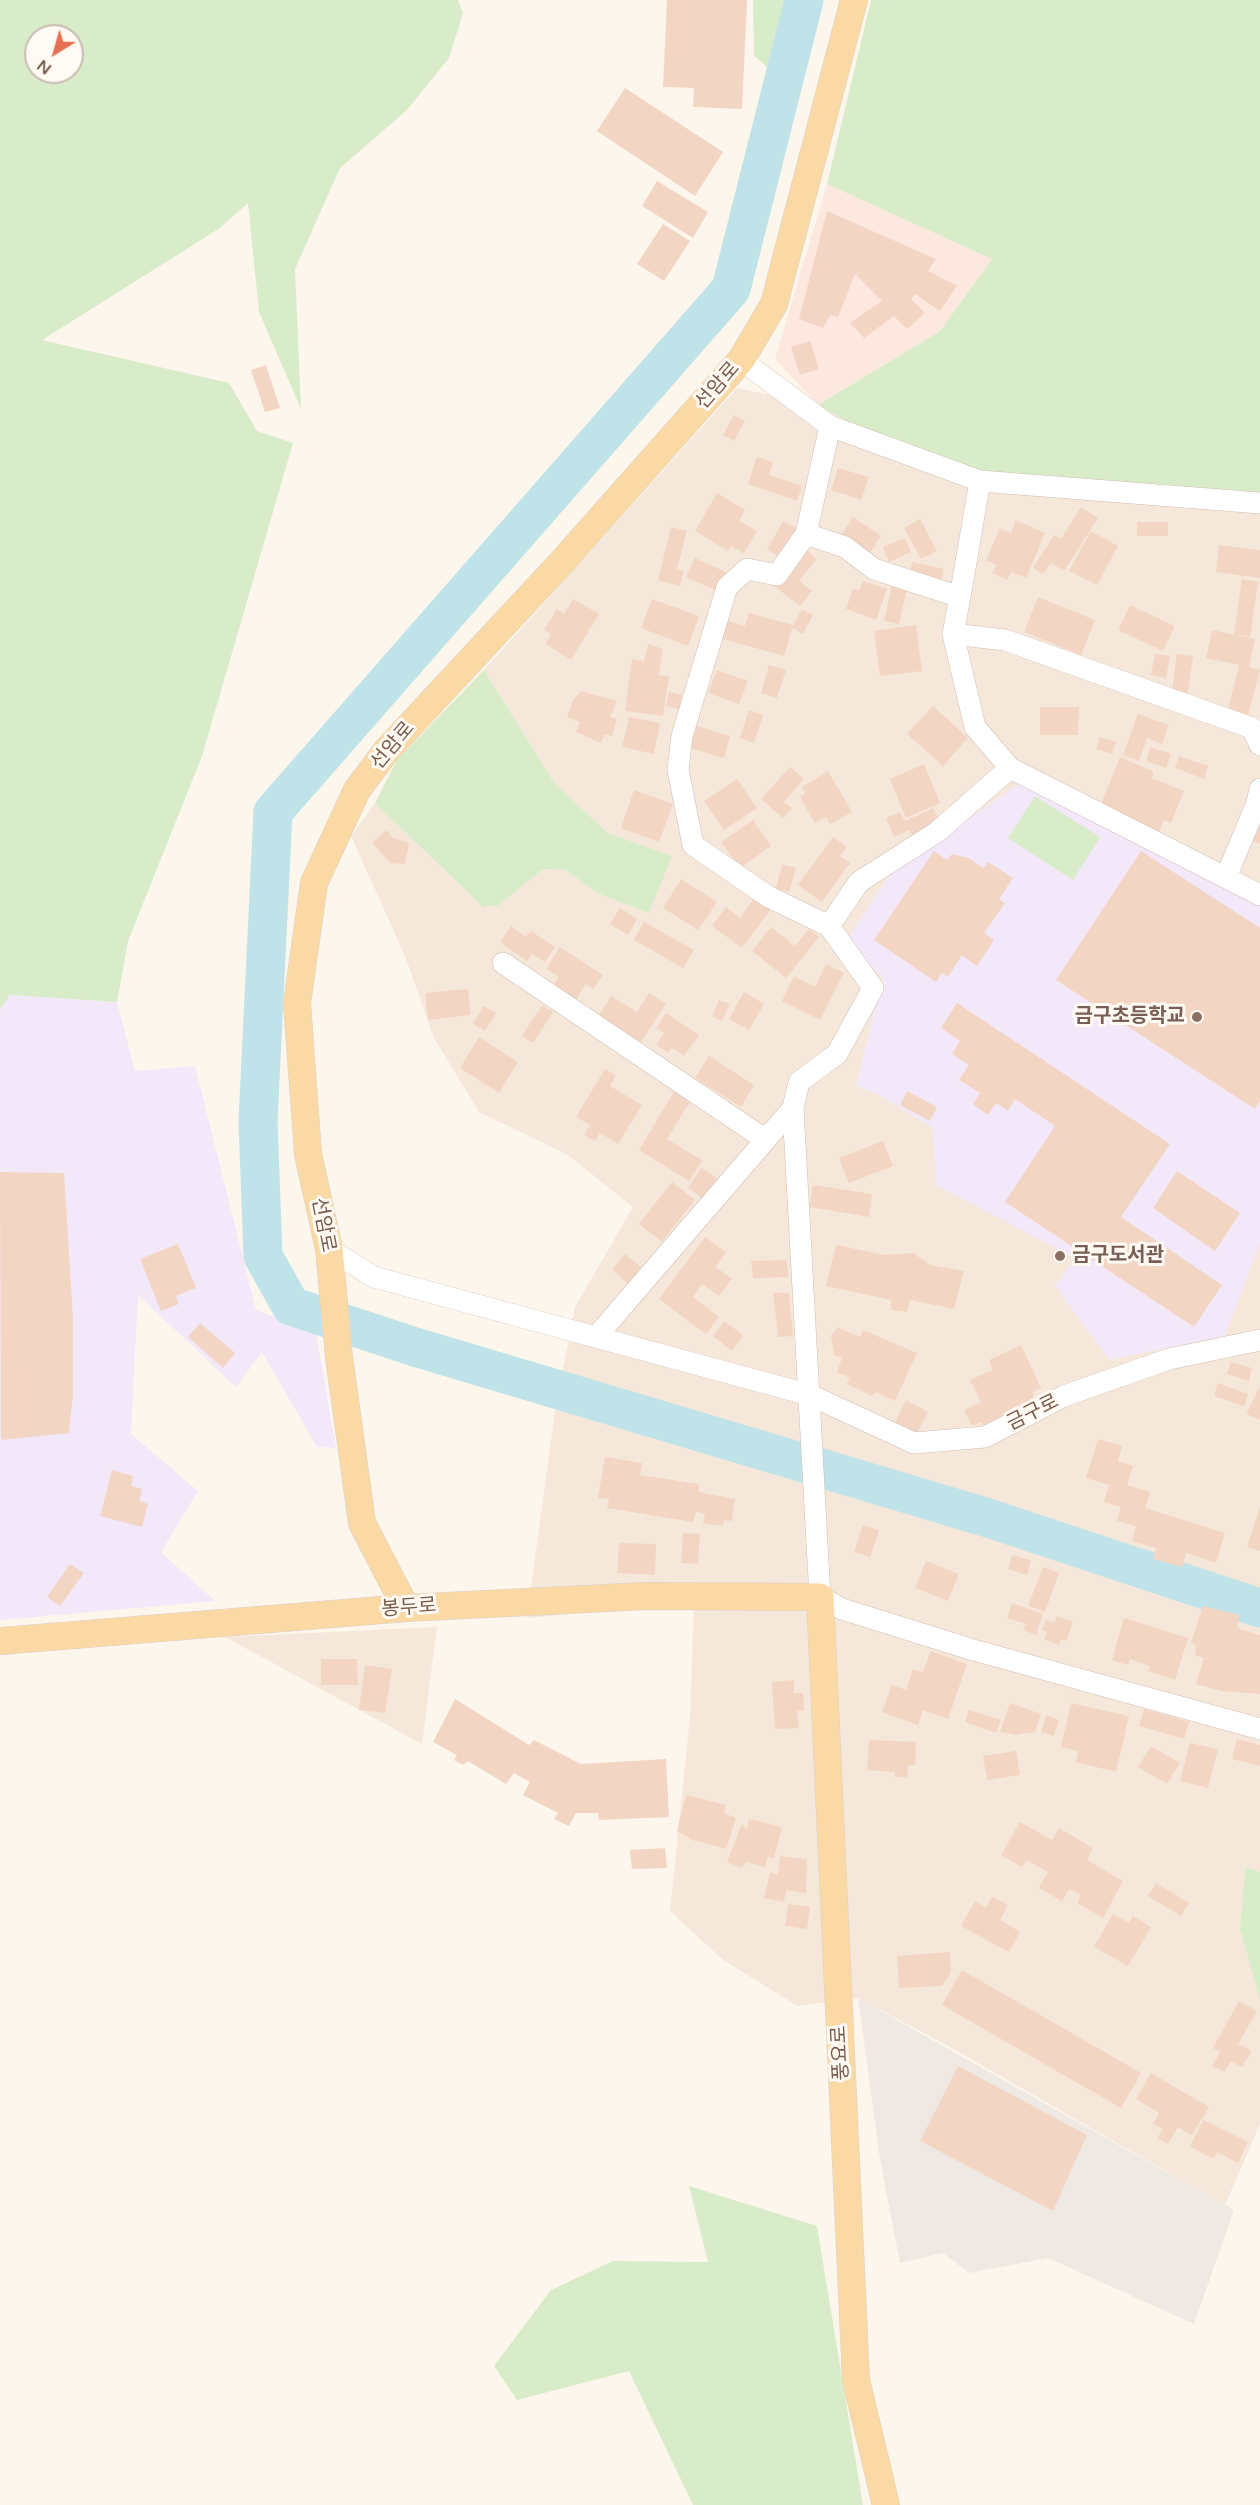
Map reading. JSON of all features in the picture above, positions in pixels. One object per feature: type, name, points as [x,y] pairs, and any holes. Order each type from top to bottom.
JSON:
[{"type":"main road","name":"선암로","points":[[406,1608],[362,1523],[339,1357],[330,1260],[308,1154],[297,1003],[314,884],[357,790],[387,750],[562,562],[741,360],[774,304],[854,0]]},
{"type":"main road","name":"봉두로","points":[[0,1641],[406,1608],[647,1596],[820,1597]]},
{"type":"main road","name":"풍요로","points":[[820,1597],[856,2380],[886,2505]]},
{"type":"street","points":[[741,360],[830,426],[980,481],[1260,503]]},
{"type":"street","points":[[830,426],[806,534],[777,575],[747,569],[727,587],[682,736],[678,770],[693,845],[768,897],[829,926],[873,988],[837,1054],[800,1082],[793,1108],[820,1597],[842,1609],[970,1649],[1260,1729]]},
{"type":"street","points":[[980,481],[953,634],[975,728],[1010,768],[1260,895]]},
{"type":"street","points":[[806,534],[845,547],[874,568],[960,597]]},
{"type":"street","points":[[953,634],[1005,640],[1241,724],[1252,728],[1260,745]]},
{"type":"street","points":[[829,926],[859,882],[937,832],[1010,768]]},
{"type":"street","points":[[1226,877],[1257,803],[1260,789]]},
{"type":"street","points":[[503,963],[766,1140]]},
{"type":"street","points":[[596,1337],[793,1108]]},
{"type":"street","name":"금구로","points":[[330,1260],[374,1277],[596,1337],[810,1400],[914,1443],[985,1437],[1064,1396],[1169,1359],[1260,1340]]},
{"type":"shaded area","points":[[827,184],[993,258],[940,331],[818,405],[775,359]]},
{"type":"shaded area","points":[[737,388],[818,405],[862,429],[1260,498],[1260,1872],[1245,1868],[1240,1929],[1260,2001],[1260,2124],[1225,2205],[948,2046],[858,1998],[797,2006],[722,1959],[670,1911],[690,1716],[694,1604],[527,1618],[554,1418],[575,1307],[633,1207],[568,1155],[479,1112],[434,1038],[405,956],[351,836],[375,803],[483,907],[499,904],[543,869],[565,870],[599,894],[649,913],[671,856],[608,833],[555,784],[484,670]]},
{"type":"shaded area","points":[[1020,783],[1260,906],[1260,1243],[1225,1336],[1109,1360],[1055,1286],[1075,1258],[936,1185],[933,1128],[877,1094],[856,1085],[883,977],[844,944],[889,875]]},
{"type":"shaded area","points":[[10,995],[117,1002],[135,1071],[195,1066],[256,1310],[316,1333],[336,1448],[317,1447],[262,1352],[236,1387],[138,1295],[131,1434],[198,1491],[161,1552],[215,1601],[0,1620],[0,1009]]},
{"type":"shaded area","points":[[437,1627],[422,1744],[225,1637]]},
{"type":"shaded area","points":[[858,1998],[1234,2210],[1194,2324],[1048,2258],[969,2273],[943,2253],[900,2263],[880,2159]]},
{"type":"green space","points":[[0,0],[458,0],[463,13],[449,58],[407,110],[340,168],[295,269],[301,409],[259,312],[248,203],[220,228],[42,340],[229,383],[257,431],[293,443],[202,756],[128,941],[117,1002],[10,995],[0,1009]]},
{"type":"green space","points":[[753,0],[793,0],[776,76],[754,55]]},
{"type":"green space","points":[[871,0],[1260,0],[1260,498],[986,473],[862,429],[818,405],[940,331],[992,259],[827,184]]},
{"type":"green space","points":[[484,670],[555,784],[608,833],[672,856],[649,913],[599,894],[565,870],[543,869],[499,905],[483,907],[375,803],[397,760]]},
{"type":"green space","points":[[1035,796],[1100,837],[1073,880],[1008,838]]},
{"type":"green space","points":[[1245,1867],[1260,1872],[1260,2001],[1240,1929]]},
{"type":"green space","points":[[689,2186],[817,2226],[863,2505],[693,2505],[629,2371],[517,2400],[494,2366],[551,2290],[613,2261],[708,2262]]},
{"type":"building","points":[[667,0],[747,0],[742,109],[693,107],[694,88],[663,87]]},
{"type":"building","points":[[625,88],[723,152],[695,196],[597,131]]},
{"type":"building","points":[[657,181],[708,212],[693,238],[642,206]]},
{"type":"building","points":[[827,211],[936,259],[928,271],[957,286],[940,311],[915,294],[911,299],[925,313],[907,329],[894,316],[864,338],[850,323],[882,301],[855,274],[838,317],[830,315],[823,328],[799,319]]},
{"type":"building","points":[[663,224],[690,241],[664,281],[637,264]]},
{"type":"building","points":[[810,341],[819,369],[800,375],[791,347]]},
{"type":"building","points":[[266,365],[280,408],[265,412],[251,370]]},
{"type":"building","points":[[734,415],[745,421],[734,441],[723,435]]},
{"type":"building","points":[[757,457],[773,462],[769,475],[802,486],[797,501],[748,484]]},
{"type":"building","points":[[838,468],[869,477],[861,500],[831,490]]},
{"type":"building","points":[[717,493],[745,510],[739,521],[757,531],[744,553],[731,546],[728,551],[695,531]]},
{"type":"building","points":[[1081,507],[1098,518],[1064,571],[1051,563],[1043,574],[1033,568],[1054,535],[1061,539]]},
{"type":"building","points":[[853,517],[881,536],[868,556],[840,537]]},
{"type":"building","points":[[920,519],[937,551],[921,559],[904,528]]},
{"type":"building","points":[[1016,520],[1045,533],[1026,578],[1011,572],[1007,580],[992,573],[996,565],[986,560],[1000,528],[1011,533]]},
{"type":"building","points":[[783,521],[797,528],[781,557],[767,550]]},
{"type":"building","points":[[1137,522],[1168,522],[1168,536],[1137,536]]},
{"type":"building","points":[[671,527],[687,531],[677,569],[684,571],[680,586],[658,580]]},
{"type":"building","points":[[1091,531],[1118,546],[1097,585],[1069,571]]},
{"type":"building","points":[[905,538],[911,552],[889,562],[883,547]]},
{"type":"building","points":[[1219,545],[1260,550],[1260,578],[1216,572]]},
{"type":"building","points":[[804,548],[817,559],[799,581],[812,591],[800,606],[774,586]]},
{"type":"building","points":[[695,558],[728,573],[719,592],[686,577]]},
{"type":"building","points":[[912,562],[944,569],[941,581],[910,574]]},
{"type":"building","points":[[1242,579],[1258,582],[1250,637],[1234,634]]},
{"type":"building","points":[[863,581],[887,589],[876,620],[846,609],[853,589],[859,591]]},
{"type":"building","points":[[892,585],[907,589],[899,624],[884,621]]},
{"type":"building","points":[[1038,597],[1095,620],[1081,655],[1024,632]]},
{"type":"building","points":[[573,599],[599,614],[571,660],[546,644],[551,634],[544,630],[557,609],[564,614]]},
{"type":"building","points":[[652,599],[699,616],[688,646],[641,628]]},
{"type":"building","points":[[1130,605],[1175,626],[1163,651],[1118,630]]},
{"type":"building","points":[[802,609],[813,615],[803,634],[792,628]]},
{"type":"building","points":[[749,613],[793,625],[784,656],[720,638],[725,620],[745,626]]},
{"type":"building","points":[[916,625],[922,671],[880,676],[874,631]]},
{"type":"building","points":[[1212,630],[1255,639],[1249,667],[1260,670],[1248,715],[1228,710],[1239,665],[1206,658]]},
{"type":"building","points":[[648,644],[663,649],[659,675],[669,676],[663,716],[625,711],[632,659],[644,661]]},
{"type":"building","points":[[1155,654],[1170,656],[1166,678],[1151,675]]},
{"type":"building","points":[[1177,654],[1193,656],[1188,693],[1172,691]]},
{"type":"building","points":[[769,665],[786,670],[777,698],[761,693]]},
{"type":"building","points":[[717,670],[748,681],[739,704],[708,693]]},
{"type":"building","points":[[581,691],[617,701],[610,717],[617,719],[612,736],[605,734],[601,743],[576,732],[580,722],[567,717],[573,700]]},
{"type":"building","points":[[669,692],[682,695],[679,709],[666,706]]},
{"type":"building","points":[[933,706],[968,738],[943,766],[907,734]]},
{"type":"building","points":[[1040,707],[1079,707],[1078,735],[1040,735]]},
{"type":"building","points":[[749,710],[763,715],[754,743],[740,738]]},
{"type":"building","points":[[1138,714],[1169,725],[1162,744],[1147,738],[1139,761],[1123,755]]},
{"type":"building","points":[[629,717],[660,723],[654,754],[622,747]]},
{"type":"building","points":[[697,726],[730,736],[724,758],[690,748]]},
{"type":"building","points":[[1100,737],[1116,742],[1112,754],[1096,749]]},
{"type":"building","points":[[1150,747],[1171,754],[1166,768],[1146,761]]},
{"type":"building","points":[[1179,756],[1208,766],[1204,779],[1175,768]]},
{"type":"building","points":[[1120,757],[1154,772],[1152,778],[1184,791],[1171,823],[1164,820],[1159,832],[1100,806]]},
{"type":"building","points":[[924,764],[940,803],[906,818],[890,779]]},
{"type":"building","points":[[790,767],[804,779],[784,802],[792,808],[783,818],[761,799]]},
{"type":"building","points":[[828,771],[852,812],[830,824],[826,817],[815,823],[800,797],[805,793],[802,787]]},
{"type":"building","points":[[737,779],[757,808],[724,830],[704,801]]},
{"type":"building","points":[[634,790],[673,804],[659,842],[621,828]]},
{"type":"building","points":[[933,808],[940,823],[912,836],[909,830],[894,837],[886,818],[900,812],[905,821]]},
{"type":"building","points":[[1260,811],[1260,844],[1247,838]]},
{"type":"building","points":[[753,820],[771,846],[740,868],[721,842]]},
{"type":"building","points":[[387,830],[393,838],[409,843],[405,864],[390,863],[372,842]]},
{"type":"building","points":[[833,837],[847,847],[840,856],[850,863],[822,902],[798,885]]},
{"type":"building","points":[[934,851],[947,860],[952,854],[968,858],[984,868],[988,862],[1013,878],[999,899],[1005,903],[984,933],[994,940],[977,966],[962,955],[948,977],[942,973],[936,982],[874,940]]},
{"type":"building","points":[[1141,851],[1260,928],[1260,1101],[1255,1109],[1056,980]]},
{"type":"building","points":[[782,864],[796,868],[789,892],[776,888]]},
{"type":"building","points":[[681,879],[717,902],[698,930],[663,908]]},
{"type":"building","points":[[755,897],[771,909],[742,948],[712,926],[726,907],[740,918]]},
{"type":"building","points":[[620,908],[637,919],[628,935],[610,924]]},
{"type":"building","points":[[644,922],[694,950],[683,968],[634,940]]},
{"type":"building","points":[[511,926],[526,937],[531,931],[555,947],[545,962],[532,954],[527,961],[500,942]]},
{"type":"building","points":[[771,927],[795,946],[809,929],[819,937],[786,978],[752,951]]},
{"type":"building","points":[[560,947],[603,975],[593,989],[586,984],[576,999],[554,984],[559,977],[546,969]]},
{"type":"building","points":[[826,964],[844,973],[820,1020],[782,1001],[794,976],[815,987]]},
{"type":"building","points":[[468,989],[471,1015],[428,1020],[425,993]]},
{"type":"building","points":[[744,992],[764,1004],[749,1030],[729,1019]]},
{"type":"building","points":[[649,993],[666,1004],[641,1042],[599,1015],[611,996],[637,1012]]},
{"type":"building","points":[[719,1000],[730,1004],[722,1021],[712,1016]]},
{"type":"building","points":[[957,1003],[1170,1144],[1121,1217],[1222,1285],[1194,1327],[1005,1202],[1055,1126],[1015,1099],[1008,1111],[996,1103],[988,1115],[973,1104],[980,1093],[959,1080],[969,1065],[952,1054],[960,1041],[941,1028]]},
{"type":"building","points":[[542,1005],[553,1012],[533,1043],[522,1036]]},
{"type":"building","points":[[484,1006],[496,1013],[485,1031],[473,1024]]},
{"type":"building","points":[[666,1013],[699,1035],[684,1056],[672,1048],[668,1053],[656,1045],[664,1033],[656,1028]]},
{"type":"building","points":[[479,1037],[518,1062],[499,1093],[460,1068]]},
{"type":"building","points":[[709,1056],[754,1085],[741,1107],[695,1078]]},
{"type":"building","points":[[605,1069],[616,1075],[610,1086],[642,1105],[618,1144],[600,1133],[595,1141],[584,1135],[590,1125],[576,1117]]},
{"type":"building","points":[[675,1090],[691,1100],[667,1139],[702,1160],[689,1181],[639,1150]]},
{"type":"building","points":[[907,1091],[937,1107],[930,1121],[900,1105]]},
{"type":"building","points":[[883,1141],[893,1166],[849,1183],[839,1158]]},
{"type":"building","points":[[701,1168],[717,1178],[704,1199],[688,1188]]},
{"type":"building","points":[[1177,1171],[1240,1213],[1215,1251],[1153,1208]]},
{"type":"building","points":[[0,1172],[64,1173],[73,1318],[73,1396],[69,1433],[1,1440]]},
{"type":"building","points":[[672,1182],[695,1200],[662,1242],[639,1224]]},
{"type":"building","points":[[813,1185],[872,1194],[869,1217],[809,1207]]},
{"type":"building","points":[[705,1237],[726,1252],[716,1267],[732,1279],[719,1296],[702,1284],[693,1297],[719,1317],[706,1334],[659,1299]]},
{"type":"building","points":[[178,1244],[196,1288],[176,1296],[179,1304],[161,1311],[140,1259]]},
{"type":"building","points":[[836,1245],[885,1255],[913,1253],[930,1265],[964,1271],[954,1309],[910,1300],[907,1312],[891,1310],[891,1300],[826,1286]]},
{"type":"building","points":[[625,1254],[642,1268],[629,1284],[612,1270]]},
{"type":"building","points":[[787,1260],[788,1277],[753,1278],[751,1261]]},
{"type":"building","points":[[773,1293],[789,1293],[793,1336],[778,1337]]},
{"type":"building","points":[[724,1321],[743,1335],[732,1351],[713,1336]]},
{"type":"building","points":[[200,1323],[235,1353],[223,1368],[188,1337]]},
{"type":"building","points":[[837,1327],[860,1337],[863,1330],[917,1353],[895,1401],[876,1392],[872,1396],[847,1384],[850,1378],[837,1372],[842,1358],[834,1355],[831,1336]]},
{"type":"building","points":[[1021,1345],[1041,1388],[1033,1392],[1034,1399],[1016,1407],[1019,1413],[986,1428],[981,1422],[972,1426],[964,1410],[981,1402],[970,1380],[993,1370],[989,1360]]},
{"type":"building","points":[[1231,1362],[1252,1368],[1249,1381],[1227,1374]]},
{"type":"building","points":[[1218,1383],[1248,1394],[1244,1406],[1214,1396]]},
{"type":"building","points":[[1260,1386],[1260,1420],[1246,1414]]},
{"type":"building","points":[[906,1400],[928,1412],[916,1435],[894,1424]]},
{"type":"building","points":[[1098,1439],[1122,1446],[1118,1461],[1133,1466],[1127,1485],[1150,1492],[1145,1508],[1225,1533],[1216,1563],[1186,1553],[1182,1567],[1153,1559],[1156,1548],[1132,1541],[1136,1526],[1117,1521],[1121,1507],[1104,1502],[1109,1485],[1086,1478]]},
{"type":"building","points":[[605,1457],[642,1463],[640,1475],[699,1484],[699,1492],[735,1499],[732,1521],[724,1520],[723,1526],[703,1523],[705,1514],[696,1512],[693,1522],[607,1508],[609,1499],[598,1498]]},
{"type":"building","points":[[112,1470],[133,1476],[131,1486],[142,1489],[139,1501],[148,1504],[142,1527],[100,1516]]},
{"type":"building","points":[[1260,1507],[1260,1551],[1247,1547]]},
{"type":"building","points":[[863,1525],[879,1530],[870,1557],[854,1552]]},
{"type":"building","points":[[683,1533],[700,1534],[698,1564],[681,1563]]},
{"type":"building","points":[[619,1543],[656,1544],[655,1575],[617,1573]]},
{"type":"building","points":[[1012,1555],[1031,1560],[1027,1575],[1008,1569]]},
{"type":"building","points":[[926,1561],[959,1574],[948,1601],[915,1588]]},
{"type":"building","points":[[70,1564],[84,1573],[60,1606],[47,1597]]},
{"type":"building","points":[[1043,1567],[1059,1573],[1045,1612],[1028,1606]]},
{"type":"building","points":[[1012,1603],[1043,1614],[1036,1635],[1023,1630],[1026,1624],[1007,1618]]},
{"type":"building","points":[[1203,1606],[1240,1615],[1237,1628],[1260,1635],[1260,1694],[1221,1691],[1196,1684],[1204,1658],[1195,1655],[1196,1646],[1191,1643]]},
{"type":"building","points":[[1057,1616],[1073,1622],[1066,1641],[1061,1639],[1059,1645],[1044,1639],[1047,1632],[1042,1630],[1046,1620],[1054,1623]]},
{"type":"building","points":[[1124,1618],[1188,1638],[1175,1680],[1148,1671],[1150,1666],[1130,1659],[1128,1665],[1112,1660]]},
{"type":"building","points":[[931,1651],[967,1664],[948,1719],[923,1710],[918,1725],[882,1712],[892,1685],[906,1690],[913,1669],[923,1672]]},
{"type":"building","points":[[321,1659],[357,1659],[358,1685],[321,1685]]},
{"type":"building","points":[[365,1665],[392,1669],[385,1713],[359,1710]]},
{"type":"building","points":[[794,1680],[794,1693],[803,1693],[804,1710],[797,1711],[799,1728],[775,1729],[772,1682]]},
{"type":"building","points":[[455,1699],[529,1745],[534,1740],[581,1764],[666,1759],[669,1817],[599,1820],[598,1813],[576,1813],[569,1826],[554,1819],[558,1813],[523,1795],[530,1782],[514,1773],[506,1784],[468,1761],[463,1765],[454,1760],[457,1755],[433,1742]]},
{"type":"building","points":[[1010,1703],[1041,1714],[1035,1732],[1015,1735],[1000,1732]]},
{"type":"building","points":[[1071,1703],[1129,1716],[1116,1772],[1076,1762],[1078,1751],[1061,1747]]},
{"type":"building","points":[[1144,1709],[1189,1722],[1184,1739],[1139,1726]]},
{"type":"building","points":[[969,1710],[1001,1720],[996,1733],[965,1722]]},
{"type":"building","points":[[1046,1715],[1059,1720],[1054,1736],[1041,1732]]},
{"type":"building","points":[[1237,1739],[1260,1745],[1260,1766],[1232,1759]]},
{"type":"building","points":[[869,1740],[916,1742],[915,1765],[908,1765],[907,1777],[895,1777],[895,1772],[867,1770]]},
{"type":"building","points":[[1190,1743],[1218,1749],[1208,1788],[1180,1781]]},
{"type":"building","points":[[1151,1746],[1180,1763],[1167,1784],[1138,1767]]},
{"type":"building","points":[[1016,1751],[1020,1775],[987,1780],[983,1756]]},
{"type":"building","points":[[686,1795],[726,1805],[724,1813],[736,1818],[726,1849],[692,1840],[677,1831]]},
{"type":"building","points":[[749,1819],[782,1827],[774,1858],[768,1857],[765,1867],[746,1862],[742,1868],[727,1862],[742,1824],[747,1829]]},
{"type":"building","points":[[1020,1822],[1052,1840],[1059,1828],[1093,1848],[1087,1860],[1123,1881],[1103,1918],[1077,1903],[1081,1895],[1069,1889],[1062,1901],[1039,1888],[1048,1872],[1027,1860],[1022,1867],[1001,1855]]},
{"type":"building","points":[[665,1848],[667,1868],[632,1869],[630,1850]]},
{"type":"building","points":[[780,1856],[807,1859],[806,1893],[786,1890],[784,1902],[764,1898],[770,1872],[778,1875]]},
{"type":"building","points":[[1156,1883],[1189,1903],[1181,1916],[1148,1896]]},
{"type":"building","points":[[992,1897],[1008,1905],[1000,1920],[1020,1932],[1009,1952],[961,1926],[975,1901],[986,1908]]},
{"type":"building","points":[[788,1904],[810,1907],[807,1929],[785,1926]]},
{"type":"building","points":[[1113,1914],[1129,1923],[1133,1916],[1151,1927],[1128,1966],[1094,1947]]},
{"type":"building","points":[[950,1952],[951,1973],[942,1986],[899,1988],[897,1956]]},
{"type":"building","points":[[962,1970],[1141,2073],[1121,2108],[942,2005]]},
{"type":"building","points":[[1239,2001],[1257,2011],[1238,2044],[1252,2051],[1242,2067],[1231,2061],[1224,2072],[1212,2066],[1220,2052],[1213,2048]]},
{"type":"building","points":[[958,2066],[1087,2135],[1053,2211],[920,2141]]},
{"type":"building","points":[[1151,2073],[1209,2107],[1192,2135],[1178,2127],[1168,2144],[1157,2138],[1163,2129],[1153,2124],[1159,2113],[1136,2099]]},
{"type":"building","points":[[1203,2120],[1248,2142],[1238,2163],[1217,2152],[1214,2159],[1190,2147]]},
{"type":"waterway","points":[[804,0],[731,289],[273,812],[258,1121],[263,1256],[291,1306],[415,1347],[985,1517],[1260,1608]]},
{"type":"place","name":"금구초등학교","points":[[1197,1017]]},
{"type":"place","name":"금구도서관","points":[[1060,1256]]}]
